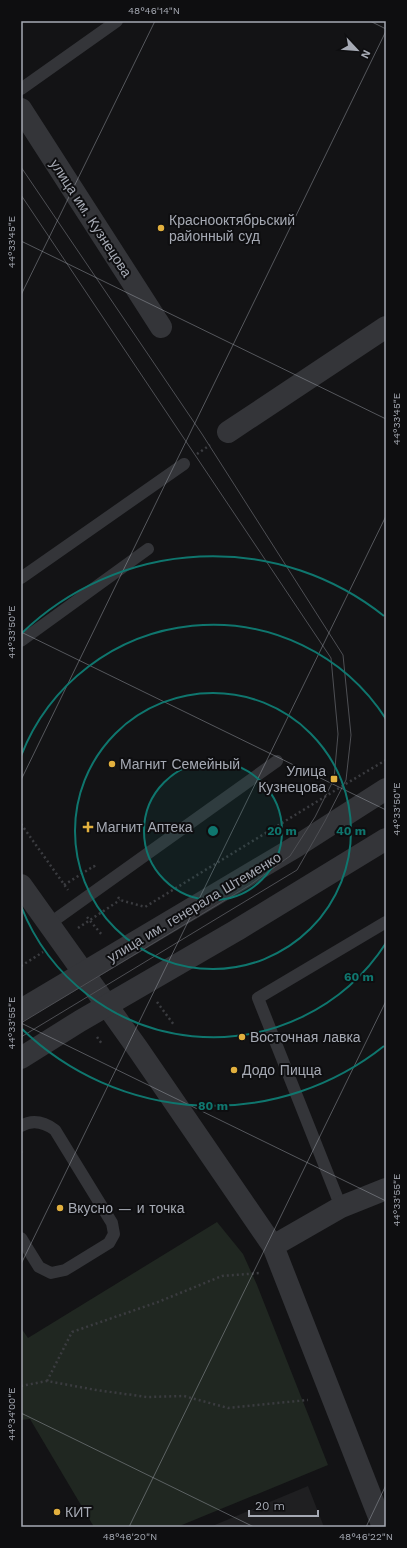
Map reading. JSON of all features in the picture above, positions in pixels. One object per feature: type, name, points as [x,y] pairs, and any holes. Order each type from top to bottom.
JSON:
[{"type":"street","name":"улица им. Кузнецова","points":[[21,109],[161,327]]},
{"type":"street","points":[[228,432],[386,328]]},
{"type":"street","name":"улица им. генерала Штеменко","points":[[21,1010],[302,842],[386,789]]},
{"type":"street","points":[[21,1058],[106,1006],[237,930],[386,839]]},
{"type":"street","points":[[21,885],[138,1049],[273,1246],[383,1527]]},
{"type":"street","points":[[273,1246],[341,1207],[386,1188]]},
{"type":"lane","points":[[21,89],[117,21]]},
{"type":"lane","points":[[21,578],[184,464]]},
{"type":"lane","points":[[21,641],[148,549]]},
{"type":"lane","points":[[49,924],[277,761]]},
{"type":"lane","points":[[341,1207],[258,998],[386,922]]},
{"type":"lane","points":[[21,1126],[28,1122],[35,1121],[48,1125],[55,1130],[112,1223],[114,1234],[108,1243],[65,1270],[51,1273],[39,1268],[21,1238]]},
{"type":"path","points":[[184,464],[228,432]]},
{"type":"path","points":[[120,900],[145,907],[337,788],[386,760]]},
{"type":"path","points":[[21,824],[90,921]]},
{"type":"path","points":[[47,1380],[72,1332],[158,1302],[222,1276],[266,1273]]},
{"type":"path","points":[[21,1386],[47,1380],[96,1390],[147,1397],[184,1396],[228,1408],[315,1399]]},
{"type":"shaded area","points":[[217,1222],[243,1254],[257,1285],[328,1465],[177,1527],[94,1527],[30,1419],[21,1420],[21,1328],[28,1338]]},
{"type":"shaded area","points":[[308,1486],[324,1527],[210,1527]]},
{"type":"tram line","points":[[21,167],[202,434],[343,655],[351,735],[346,780],[297,870],[21,1037]]},
{"type":"tram line","points":[[21,195],[331,658],[338,734],[334,779],[315,817],[290,856],[250,885],[21,1023]]},
{"type":"place","name":"Краснооктябрьский районный суд","points":[[161,228]]},
{"type":"place","name":"Магнит Семейный","points":[[112,764]]},
{"type":"place","name":"Улица Кузнецова","points":[[334,779]]},
{"type":"place","name":"Магнит Аптека","points":[[88,827]]},
{"type":"place","name":"Восточная лавка","points":[[242,1037]]},
{"type":"place","name":"Додо Пицца","points":[[234,1070]]},
{"type":"place","name":"Вкусно — и точка","points":[[60,1208]]},
{"type":"place","name":"КИТ","points":[[57,1512]]}]
